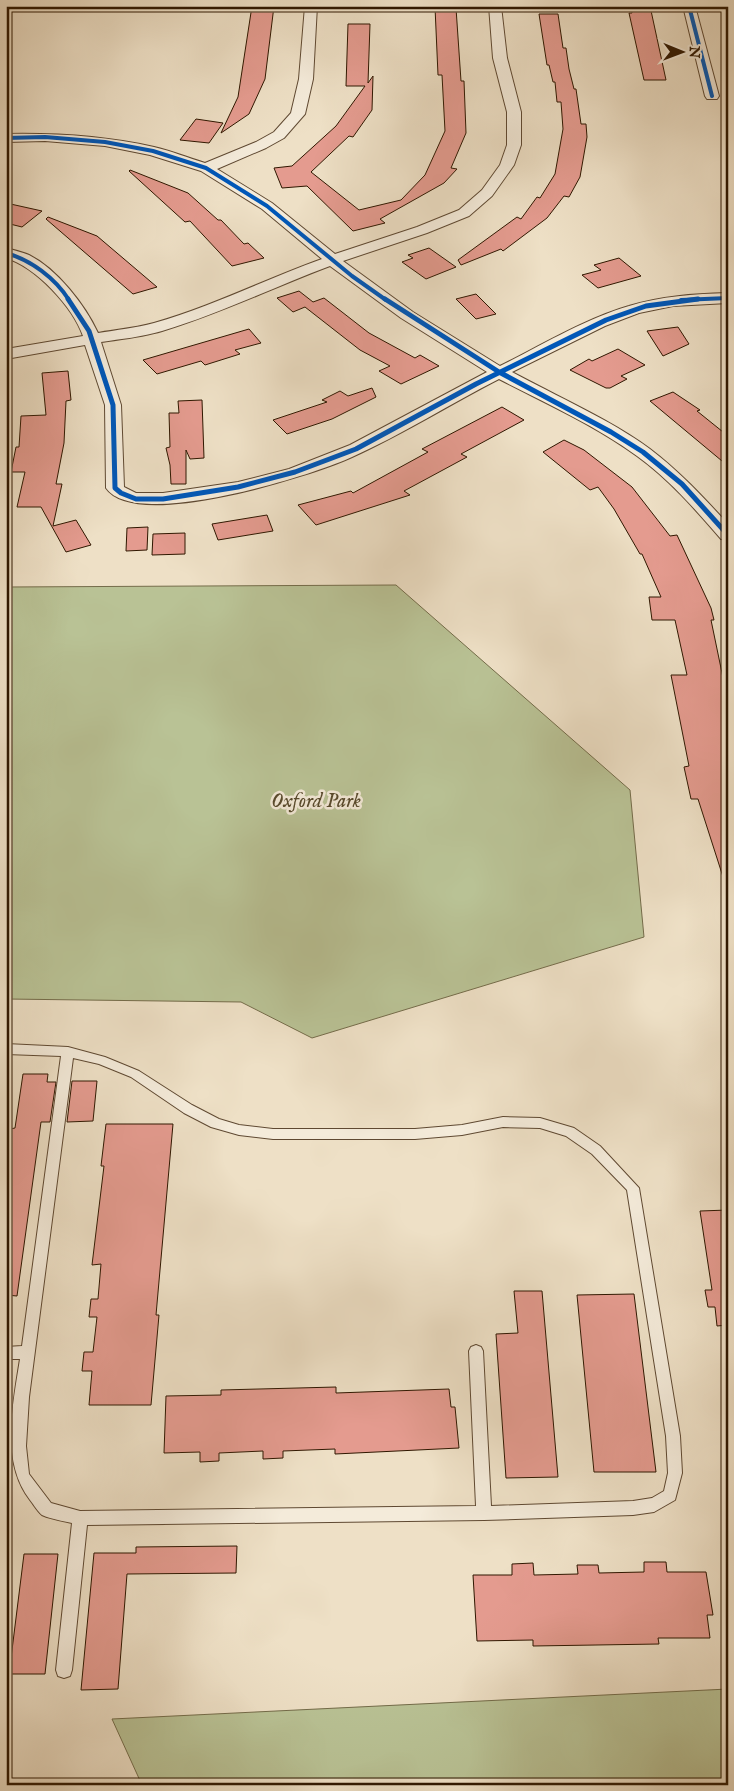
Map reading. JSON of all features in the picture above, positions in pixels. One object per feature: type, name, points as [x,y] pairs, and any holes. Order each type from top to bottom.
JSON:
[{"type":"street","points":[[206,168],[261,145],[279,135],[298,114],[306,79],[311,6]]},
{"type":"street","points":[[6,354],[156,328],[202,312],[275,281],[422,230],[464,213],[488,193],[506,165],[514,145],[514,112],[500,58],[495,6]]},
{"type":"street","points":[[689,6],[712,96]]},
{"type":"street","points":[[6,138],[45,137],[105,142],[153,151],[206,168],[267,206],[352,276],[407,315],[499,372],[611,432],[650,458],[682,484],[728,535]]},
{"type":"street","points":[[6,253],[23,258],[45,274],[63,291],[93,340],[113,405],[115,488],[121,496],[135,499],[160,499],[254,485],[290,474],[335,458],[370,442],[499,372],[619,314],[644,306],[676,300],[728,298]]},
{"type":"lane","points":[[6,1049],[68,1052],[101,1060],[135,1074],[195,1113],[215,1123],[239,1130],[273,1134],[415,1134],[462,1130],[503,1122],[540,1123],[570,1132],[596,1150],[633,1188],[673,1436],[675,1473],[670,1495],[654,1505],[633,1508],[484,1513],[80,1518],[46,1509],[22,1476],[19,1440],[22,1392],[68,1052]]},
{"type":"lane","points":[[476,1351],[484,1513]]},
{"type":"lane","points":[[6,1353],[28,1352]]},
{"type":"lane","points":[[64,1670],[80,1518]]},
{"type":"green space","name":"Oxford Park","points":[[396,585],[630,790],[644,937],[312,1038],[241,1002],[6,999],[6,587]]},
{"type":"green space","points":[[728,1689],[728,1785],[142,1785],[112,1719]]},
{"type":"building","points":[[252,6],[274,6],[265,79],[249,114],[221,133],[238,97]]},
{"type":"building","points":[[631,6],[650,6],[666,80],[644,80],[629,13],[632,13]]},
{"type":"building","points":[[435,7],[456,8],[461,81],[464,81],[466,133],[451,168],[457,169],[444,183],[380,219],[385,223],[353,231],[307,186],[282,188],[274,168],[292,166],[336,126],[365,86],[346,86],[348,24],[370,24],[368,83],[373,76],[372,110],[353,137],[349,136],[311,172],[359,210],[401,200],[425,175],[445,131],[442,75],[438,75]]},
{"type":"building","points":[[539,14],[558,14],[563,48],[566,48],[569,69],[574,89],[576,89],[581,124],[586,124],[587,137],[580,177],[569,197],[564,196],[547,218],[503,251],[501,249],[461,265],[458,260],[517,217],[521,219],[537,197],[540,198],[555,174],[563,129],[561,102],[557,102],[555,82],[553,82],[549,65],[547,65]]},
{"type":"building","points":[[196,119],[223,123],[209,143],[180,140]]},
{"type":"building","points":[[130,170],[188,193],[218,220],[221,220],[244,244],[248,243],[264,258],[232,266],[190,221],[185,222]]},
{"type":"building","points":[[6,203],[42,211],[22,227],[6,223]]},
{"type":"building","points":[[48,217],[97,236],[157,287],[133,294],[46,219]]},
{"type":"building","points":[[429,248],[456,267],[426,279],[402,262],[413,258],[408,255]]},
{"type":"building","points":[[619,258],[641,276],[598,288],[582,275],[601,270],[594,265]]},
{"type":"building","points":[[299,291],[313,302],[324,298],[369,333],[415,358],[420,355],[439,366],[401,384],[379,371],[390,366],[360,350],[305,307],[293,312],[277,298]]},
{"type":"building","points":[[476,294],[496,314],[476,319],[456,299]]},
{"type":"building","points":[[678,327],[689,344],[663,356],[647,331]]},
{"type":"building","points":[[249,329],[261,343],[235,350],[240,354],[205,365],[201,361],[157,374],[143,360]]},
{"type":"building","points":[[618,349],[645,365],[621,376],[627,379],[610,388],[606,388],[570,370],[589,359],[592,361]]},
{"type":"building","points":[[68,371],[71,400],[66,401],[64,443],[56,484],[62,484],[53,526],[76,520],[91,545],[66,552],[41,507],[17,507],[25,472],[11,472],[16,447],[19,447],[21,416],[46,415],[42,373]]},
{"type":"building","points":[[372,388],[376,397],[332,419],[287,434],[273,420],[327,402],[322,400],[340,391],[348,396]]},
{"type":"building","points":[[673,392],[700,410],[697,411],[728,436],[728,466],[650,401]]},
{"type":"building","points":[[202,400],[204,458],[190,459],[186,450],[186,484],[171,484],[170,465],[166,448],[170,447],[169,413],[179,413],[178,401]]},
{"type":"building","points":[[502,407],[524,420],[461,454],[467,457],[404,491],[410,495],[316,525],[298,505],[351,491],[353,493],[428,452],[422,449]]},
{"type":"building","points":[[564,440],[584,450],[632,487],[670,536],[677,535],[711,608],[714,620],[711,620],[728,702],[728,880],[724,880],[698,799],[691,799],[684,767],[689,766],[671,675],[687,675],[675,620],[652,620],[649,597],[661,597],[642,554],[640,554],[614,509],[598,487],[590,490],[543,452]]},
{"type":"building","points":[[267,515],[273,531],[218,540],[212,524]]},
{"type":"building","points":[[148,527],[147,550],[126,551],[127,528]]},
{"type":"building","points":[[185,533],[185,554],[152,555],[153,534]]},
{"type":"building","points":[[23,1074],[48,1074],[47,1082],[56,1082],[50,1122],[41,1122],[17,1296],[6,1295],[6,1154],[10,1129],[15,1128]]},
{"type":"building","points":[[72,1081],[97,1081],[93,1121],[67,1122]]},
{"type":"building","points":[[106,1124],[173,1124],[156,1315],[159,1315],[151,1405],[89,1405],[92,1371],[82,1371],[84,1352],[93,1352],[97,1317],[89,1317],[91,1299],[98,1299],[101,1264],[92,1265],[104,1166],[101,1166]]},
{"type":"building","points":[[728,1210],[728,1325],[717,1326],[715,1307],[708,1307],[705,1290],[712,1290],[700,1211]]},
{"type":"building","points":[[514,1291],[542,1291],[558,1477],[506,1478],[496,1334],[518,1333]]},
{"type":"building","points":[[634,1294],[656,1472],[594,1472],[577,1295]]},
{"type":"building","points":[[336,1387],[336,1393],[449,1389],[451,1407],[455,1407],[459,1448],[335,1454],[335,1449],[283,1451],[283,1458],[263,1459],[263,1451],[219,1453],[219,1461],[200,1462],[200,1452],[164,1453],[166,1396],[221,1395],[221,1390]]},
{"type":"building","points":[[237,1546],[236,1573],[127,1574],[118,1689],[81,1690],[94,1553],[136,1553],[136,1547]]},
{"type":"building","points":[[24,1554],[58,1554],[45,1674],[9,1674]]},
{"type":"building","points":[[644,1562],[666,1562],[667,1572],[706,1572],[713,1615],[707,1615],[710,1638],[658,1638],[659,1644],[533,1646],[533,1640],[477,1641],[473,1575],[512,1575],[512,1564],[533,1563],[534,1575],[578,1574],[577,1565],[598,1565],[599,1573],[644,1572]]},
{"type":"cycle path","points":[[689,6],[712,96]]},
{"type":"cycle path","points":[[6,138],[45,137],[105,142],[153,151],[206,168],[267,206],[352,276],[407,315],[499,372],[611,432],[643,452],[682,484],[728,535]]},
{"type":"cycle path","points":[[6,253],[23,258],[45,274],[63,291],[89,331],[113,405],[115,488],[128,497],[145,500],[179,497],[238,487],[314,466],[356,449],[494,375],[613,317],[633,309],[660,303],[728,298]]}]
